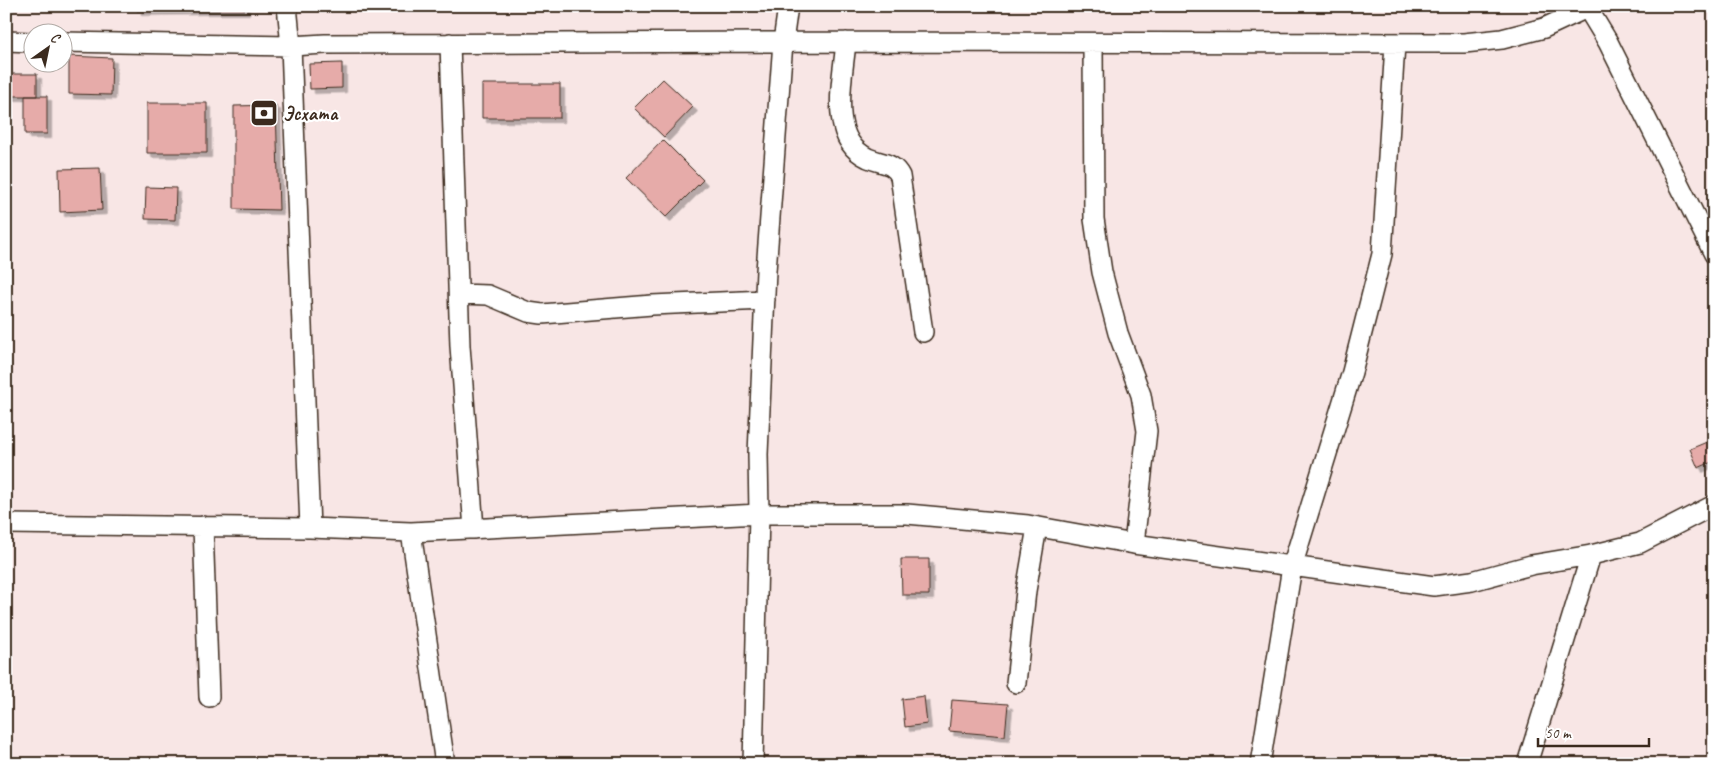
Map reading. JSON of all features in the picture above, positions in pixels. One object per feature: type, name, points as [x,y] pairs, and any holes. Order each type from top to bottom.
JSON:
[{"type":"street","points":[[287,6],[291,46],[310,528]]},
{"type":"street","points":[[753,764],[759,514],[758,454],[765,300],[782,42],[788,6]]},
{"type":"street","points":[[72,42],[291,46],[325,44],[782,42],[1093,44],[1464,43],[1502,39],[1544,28],[1590,8],[1714,254]]},
{"type":"street","points":[[6,42],[22,42]]},
{"type":"street","points":[[846,42],[842,98],[843,129],[853,149],[869,159],[887,163],[896,169],[900,176],[924,332]]},
{"type":"street","points":[[450,43],[460,346],[474,529]]},
{"type":"street","points":[[1093,44],[1094,219],[1105,281],[1118,333],[1141,395],[1146,431],[1134,544]]},
{"type":"street","points":[[1260,764],[1292,567],[1352,372],[1382,254],[1395,44]]},
{"type":"street","points":[[459,294],[488,295],[528,312],[542,314],[652,305],[765,300]]},
{"type":"street","points":[[6,524],[310,528],[411,532],[759,514],[907,514],[1037,527],[1134,544],[1434,586],[1472,581],[1531,566],[1591,555],[1640,543],[1714,505]]},
{"type":"street","points":[[203,526],[209,697]]},
{"type":"street","points":[[1016,683],[1026,591],[1037,527]]},
{"type":"street","points":[[411,532],[444,764]]},
{"type":"street","points":[[1527,764],[1591,555]]},
{"type":"building","points":[[137,6],[196,6],[196,10],[137,11]]},
{"type":"building","points":[[196,6],[245,6],[245,10],[196,10]]},
{"type":"building","points":[[72,56],[112,58],[111,95],[69,94],[69,72],[72,72]]},
{"type":"building","points":[[342,63],[342,88],[310,89],[309,64]]},
{"type":"building","points":[[6,74],[37,74],[37,96],[6,96]]},
{"type":"building","points":[[663,79],[693,107],[664,137],[634,108]]},
{"type":"building","points":[[482,84],[560,84],[560,118],[482,118]]},
{"type":"building","points":[[25,96],[47,96],[47,134],[25,134]]},
{"type":"building","points":[[147,103],[207,103],[207,153],[147,153]]},
{"type":"building","points":[[276,105],[279,210],[234,209],[234,106]]},
{"type":"building","points":[[663,140],[703,180],[666,217],[626,178]]},
{"type":"building","points":[[100,168],[102,210],[60,212],[59,169]]},
{"type":"building","points":[[146,187],[176,188],[175,220],[145,219]]},
{"type":"building","points":[[1714,439],[1714,461],[1698,468],[1690,449]]},
{"type":"building","points":[[901,559],[929,559],[929,595],[902,595]]},
{"type":"building","points":[[924,696],[927,724],[905,727],[902,699]]},
{"type":"building","points":[[952,700],[1008,704],[1005,736],[949,731]]},
{"type":"place","name":"Эсхата","points":[[264,113]]}]
